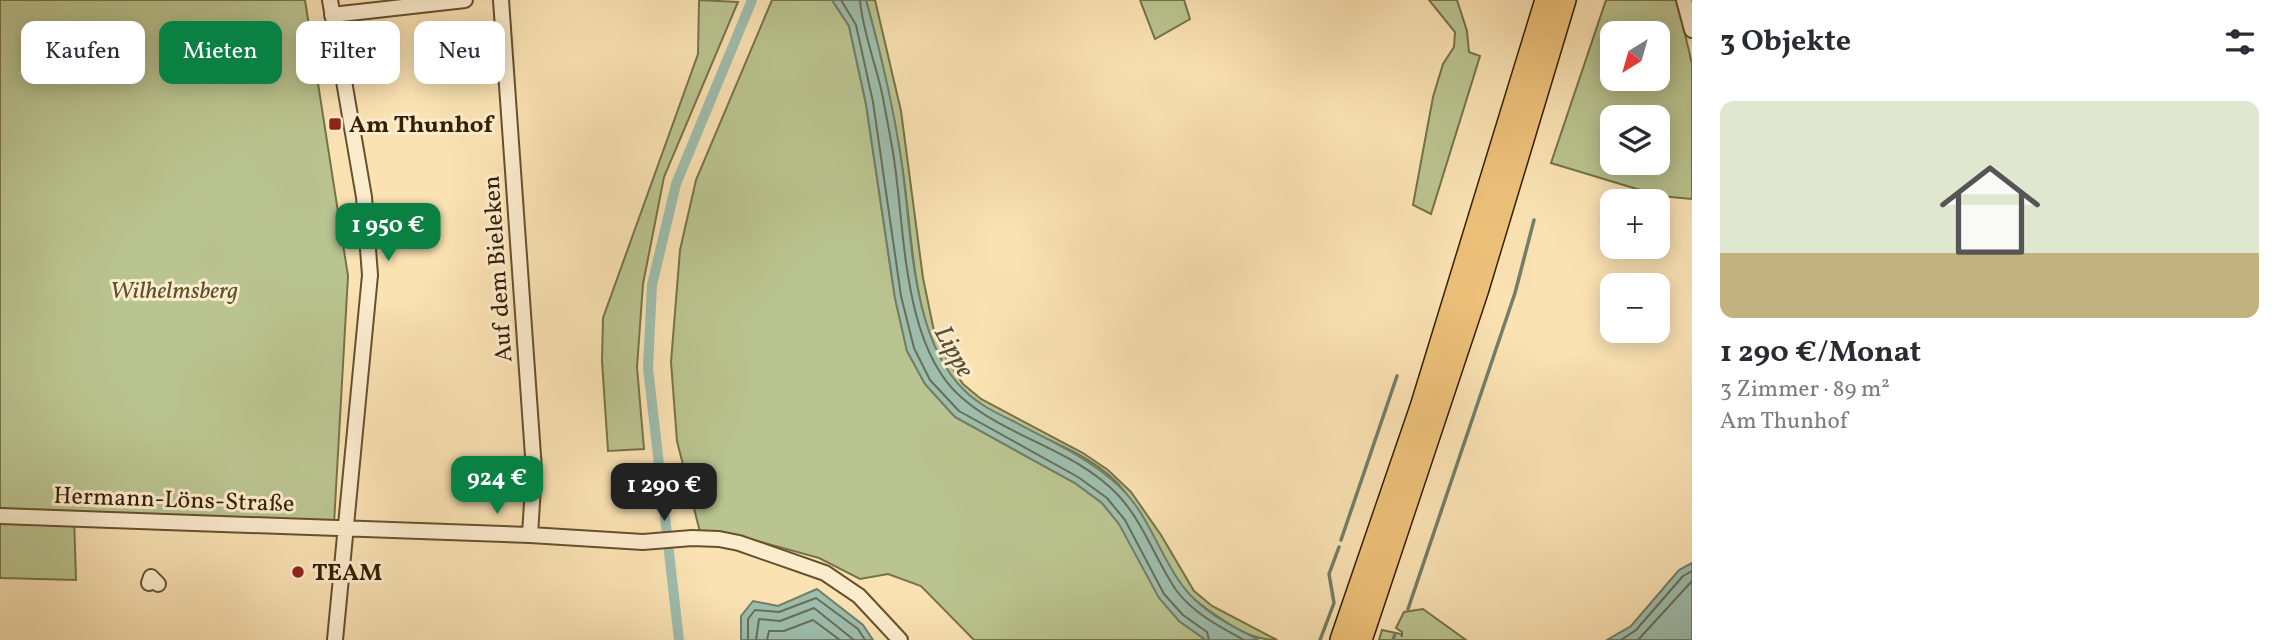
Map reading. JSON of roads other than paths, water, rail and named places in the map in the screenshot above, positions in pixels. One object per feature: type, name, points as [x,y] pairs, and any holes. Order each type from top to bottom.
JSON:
[{"type":"highway","points":[[1341,640],[1421,407],[1546,0]]},
{"type":"highway","points":[[1361,640],[1477,292],[1565,0]]},
{"type":"street","points":[[330,0],[358,158],[370,248],[367,326],[335,640]]},
{"type":"street","points":[[332,15],[465,0]]},
{"type":"street","name":"Auf dem Bieleken","points":[[501,0],[534,470],[530,535]]},
{"type":"street","points":[[1684,0],[1692,30]]},
{"type":"street","name":"Hermann-Löns-Straße","points":[[0,516],[135,523],[346,528]]},
{"type":"street","points":[[346,528],[647,542],[719,539],[739,543],[812,567],[843,583],[877,614],[900,640]]},
{"type":"water","points":[[832,0],[866,0],[895,123],[917,284],[933,343],[947,368],[964,390],[981,404],[1096,467],[1120,487],[1139,510],[1174,573],[1189,594],[1217,617],[1259,640],[1206,640],[1179,621],[1159,598],[1119,524],[1102,503],[1075,483],[955,417],[925,384],[907,351],[895,298],[866,104],[849,26]]},
{"type":"water","points":[[1692,563],[1692,640],[1607,640],[1631,626],[1679,570]]},
{"type":"water","points":[[817,589],[863,625],[873,640],[741,640],[741,616],[753,601],[778,606]]},
{"type":"waterway","points":[[679,640],[648,368],[652,285],[676,184],[752,0]]},
{"type":"waterway","points":[[1408,609],[1515,293],[1534,220]]},
{"type":"waterway","points":[[1341,540],[1397,376]]},
{"type":"waterway","points":[[1320,640],[1334,603],[1329,574],[1339,547]]},
{"type":"waterway","points":[[1393,640],[1395,634]]},
{"type":"place","name":"Am Thunhof","points":[[335,124]]},
{"type":"place","name":"TEAM","points":[[298,572]]},
{"type":"park label","name":"Wilhelmsberg","points":[[174,290]]},
{"type":"water label","name":"Lippe","points":[[955,351]]}]
